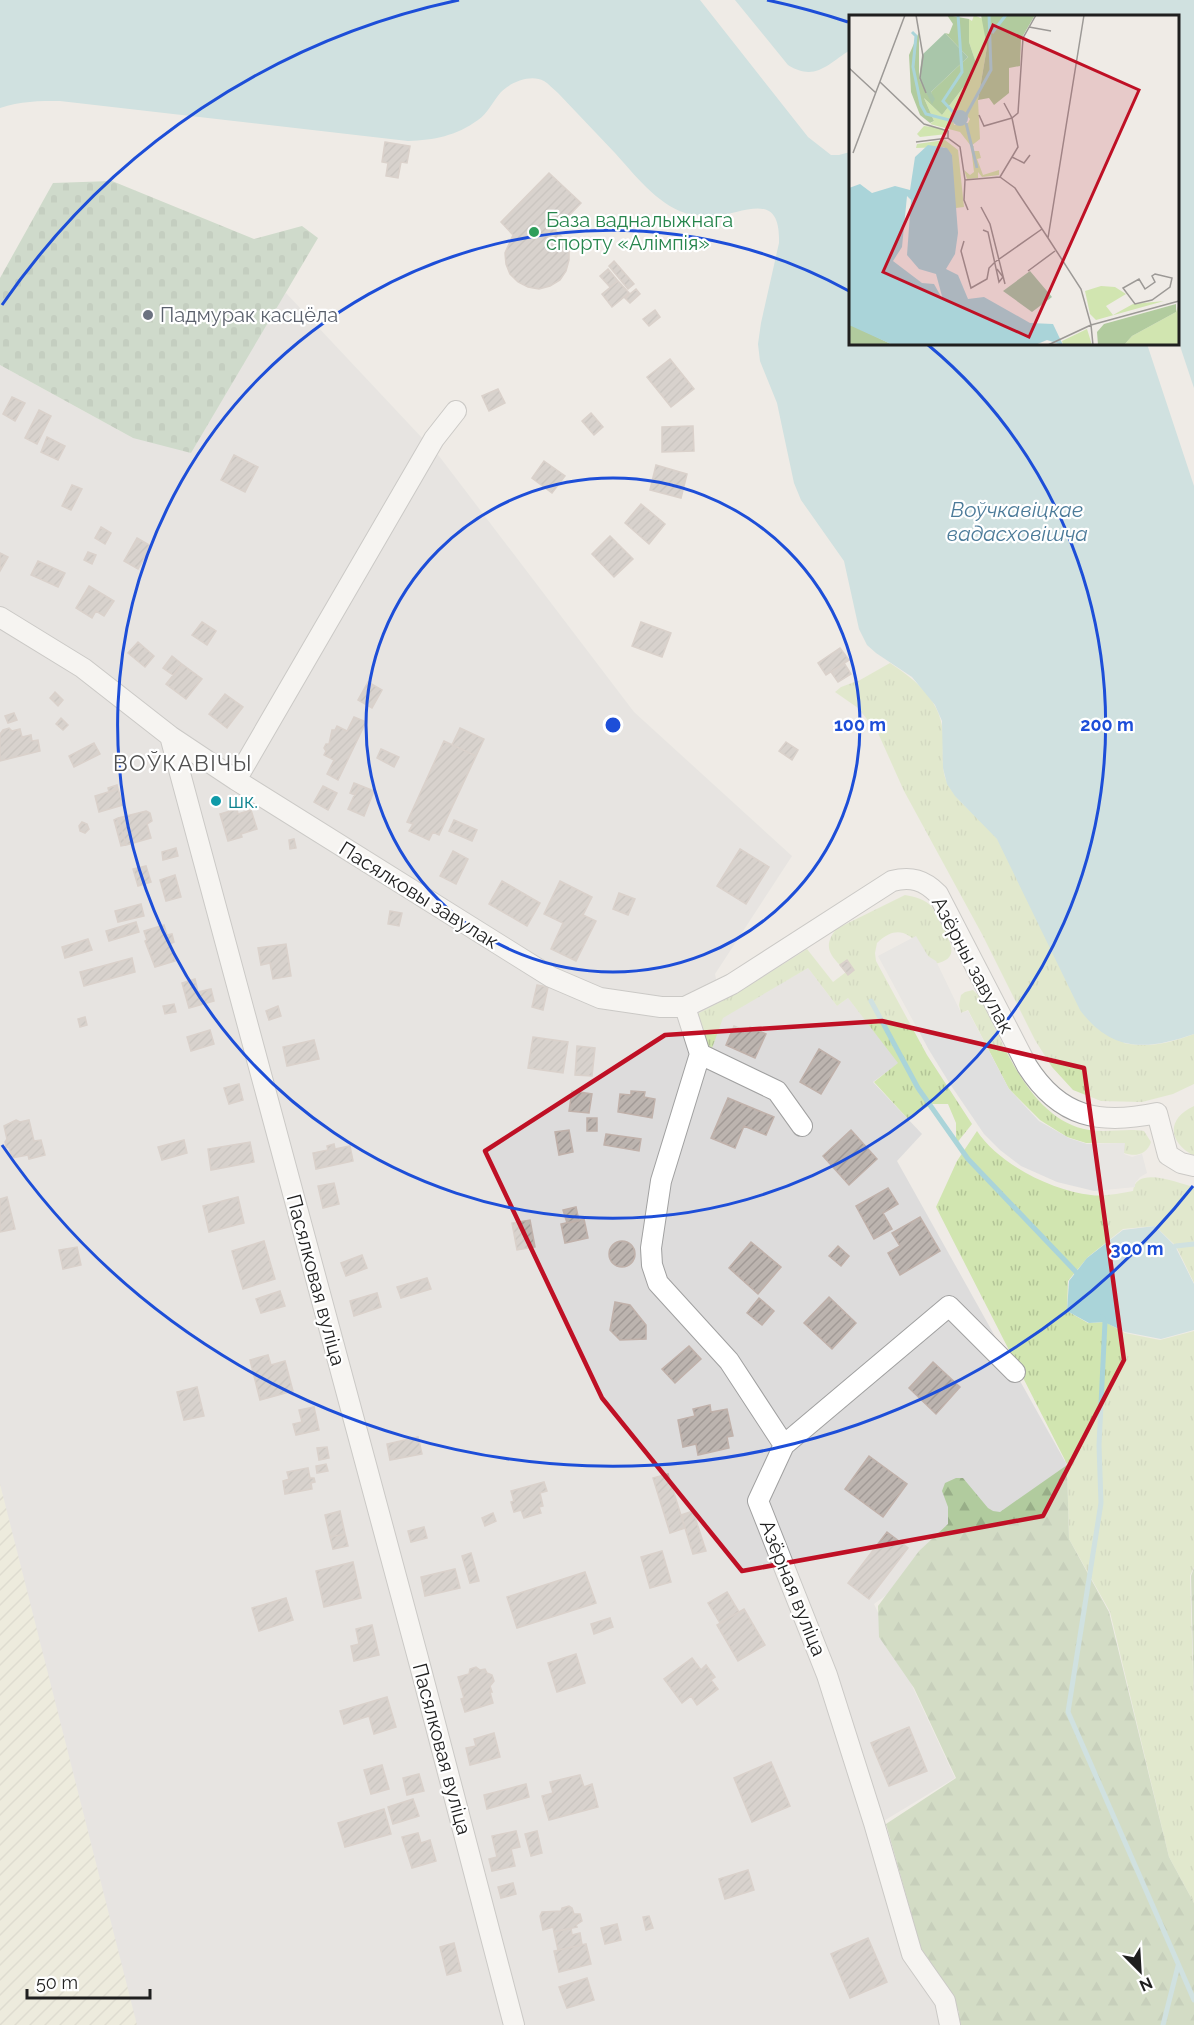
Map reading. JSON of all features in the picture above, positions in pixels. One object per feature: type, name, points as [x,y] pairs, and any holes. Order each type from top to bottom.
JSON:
[{"type":"street","points":[[236,780],[434,439],[456,411]]},
{"type":"street","points":[[0,617],[83,668],[170,736]]},
{"type":"street","name":"Пасялковы завулак","points":[[170,736],[236,780],[551,976],[600,998],[661,1007],[685,1007]]},
{"type":"street","name":"Пасялковая вуліца","points":[[170,736],[418,1658],[514,2025]]},
{"type":"street","name":"Азёрны завулак","points":[[685,1007],[732,984],[892,881],[904,878],[917,879],[929,885],[938,894],[1027,1066],[1046,1092],[1070,1108],[1096,1118],[1125,1119],[1157,1113],[1168,1155],[1181,1163],[1194,1166]]},
{"type":"street","points":[[685,1007],[700,1054],[661,1181],[651,1248],[652,1265],[658,1283],[729,1361],[784,1445],[949,1306],[1015,1372]]},
{"type":"street","points":[[700,1054],[777,1090],[802,1126]]},
{"type":"street","name":"Азёрная вуліца","points":[[784,1445],[758,1501],[827,1675],[874,1823],[912,1954],[945,2001],[950,2025]]},
{"type":"highlighted area","points":[[882,1021],[1084,1068],[1124,1360],[1043,1516],[742,1571],[602,1398],[485,1151],[665,1035]]},
{"type":"shaded area","points":[[286,293],[439,456],[634,712],[792,856],[715,974],[723,1016],[808,968],[837,1006],[848,998],[899,1063],[873,1082],[922,1134],[897,1161],[1067,1465],[874,1604],[955,1778],[882,1822],[929,1963],[960,2014],[959,2025],[122,2025],[0,1531],[0,365],[133,438]]},
{"type":"shaded area","points":[[916,936],[928,956],[936,961],[961,1013],[968,1011],[1009,1089],[1039,1121],[1069,1138],[1087,1144],[1125,1143],[1124,1154],[1132,1157],[1142,1154],[1147,1173],[1140,1177],[1135,1187],[1094,1191],[1057,1182],[1021,1166],[984,1134],[929,1050],[878,956]]},
{"type":"green space","points":[[112,181],[254,239],[302,226],[318,238],[191,453],[133,438],[0,365],[0,278],[53,183]]},
{"type":"green space","points":[[890,663],[920,686],[935,705],[942,728],[946,781],[960,801],[987,826],[998,840],[1124,1043],[1159,1044],[1194,1034],[1194,1084],[1173,1094],[1142,1102],[1101,1101],[1073,1090],[1052,1067],[1035,1040],[983,936],[904,791],[878,733],[858,708],[835,692]]},
{"type":"green space","points":[[905,895],[923,900],[932,907],[948,937],[951,954],[943,962],[934,964],[910,936],[895,933],[877,943],[876,961],[927,1055],[972,1124],[956,1144],[956,1123],[948,1104],[932,1104],[908,1119],[874,1082],[898,1063],[848,998],[837,1006],[808,968],[723,1018],[711,1051],[695,1028],[695,1020],[699,1013],[739,992],[807,949],[833,982],[846,972],[848,975],[854,970],[847,960],[840,965],[830,952],[830,939],[836,929]]},
{"type":"green space","points":[[973,990],[981,998],[1022,1078],[1051,1112],[1069,1124],[1089,1130],[1144,1131],[1151,1142],[1147,1150],[1132,1155],[1124,1153],[1124,1143],[1086,1143],[1067,1137],[1040,1120],[1009,1089],[968,1010],[961,1013],[959,1005],[961,995]]},
{"type":"green space","points":[[1194,1106],[1194,1156],[1179,1144],[1174,1131],[1179,1117]]},
{"type":"green space","points":[[977,1131],[1012,1165],[1060,1188],[1101,1196],[1133,1191],[1136,1183],[1149,1177],[1194,1187],[1194,1283],[1176,1246],[1155,1226],[1123,1229],[1088,1257],[1068,1281],[1067,1311],[1088,1323],[1105,1322],[1125,1333],[1160,1340],[1194,1331],[1194,1567],[1190,1576],[1194,1704],[1194,1903],[1169,1857],[1110,1612],[1069,1539],[1067,1464],[936,1207],[957,1161]]},
{"type":"green space","points":[[1067,1465],[1069,1539],[1109,1612],[1169,1857],[1194,1903],[1194,2025],[957,2025],[959,2012],[921,1948],[886,1824],[956,1778],[914,1688],[879,1637],[878,1606],[919,1551],[948,1524],[948,1507],[942,1491],[945,1483],[956,1478],[963,1478],[988,1508],[1000,1512]]},
{"type":"green space","points":[[0,1484],[137,2025],[0,2025]]},
{"type":"green space","points":[[1194,1568],[1194,1701],[1191,1576]]},
{"type":"water","name":"Воўчкавіцкае вадасховішча","points":[[0,0],[700,0],[808,137],[831,155],[849,152],[849,345],[1147,345],[1194,486],[1194,1034],[1161,1043],[1132,1044],[1118,1041],[1105,1034],[1080,1010],[997,839],[955,796],[947,784],[943,768],[942,721],[935,705],[912,677],[867,645],[859,629],[844,561],[801,500],[794,483],[777,403],[760,361],[758,344],[761,323],[779,243],[778,226],[774,216],[767,210],[748,209],[713,216],[688,214],[674,208],[647,188],[558,93],[546,82],[533,78],[510,85],[501,92],[482,117],[470,125],[453,133],[427,140],[408,141],[60,101],[37,101],[0,108]]},
{"type":"water","points":[[735,0],[1194,0],[1194,388],[1179,343],[1179,15],[849,15],[849,51],[828,65],[814,71],[806,72],[788,65]]},
{"type":"water","points":[[1155,1226],[1175,1246],[1194,1284],[1194,1330],[1161,1339],[1125,1332],[1104,1322],[1089,1323],[1067,1311],[1069,1281],[1087,1258],[1123,1230]]},
{"type":"building","points":[[385,142],[410,146],[407,163],[401,162],[398,178],[386,176],[388,163],[382,162]]},
{"type":"building","name":"База вадналыжнага спорту «Алімпія»","points":[[549,173],[581,203],[555,230],[565,240],[569,250],[566,271],[560,280],[539,289],[518,282],[510,274],[505,253],[513,235],[501,222]]},
{"type":"building","points":[[614,261],[634,284],[628,289],[609,266]]},
{"type":"building","points":[[608,269],[618,281],[610,287],[600,276]]},
{"type":"building","points":[[618,281],[629,293],[612,307],[602,294]]},
{"type":"building","points":[[636,289],[640,294],[630,303],[625,298]]},
{"type":"building","points":[[655,310],[660,317],[649,326],[643,319]]},
{"type":"building","points":[[670,359],[694,389],[671,407],[647,377]]},
{"type":"building","points":[[498,389],[505,403],[489,411],[482,396]]},
{"type":"building","points":[[12,397],[25,403],[15,421],[3,414]]},
{"type":"building","points":[[39,410],[51,416],[37,444],[25,438]]},
{"type":"building","points":[[591,413],[603,427],[594,435],[582,421]]},
{"type":"building","points":[[693,426],[694,451],[662,452],[662,427]]},
{"type":"building","points":[[47,437],[65,446],[58,460],[41,452]]},
{"type":"building","points":[[234,455],[258,467],[245,492],[221,480]]},
{"type":"building","points":[[544,461],[565,476],[552,493],[532,478]]},
{"type":"building","points":[[656,465],[687,474],[681,498],[650,490]]},
{"type":"building","points":[[72,485],[82,489],[71,510],[62,506]]},
{"type":"building","points":[[641,504],[665,524],[649,544],[625,523]]},
{"type":"building","points":[[101,527],[111,533],[105,544],[95,538]]},
{"type":"building","points":[[610,536],[633,559],[614,577],[592,554]]},
{"type":"building","points":[[137,538],[151,546],[138,569],[124,561]]},
{"type":"building","points":[[88,552],[96,555],[92,564],[84,560]]},
{"type":"building","points":[[0,553],[8,557],[0,571]]},
{"type":"building","points":[[38,561],[65,573],[58,587],[31,575]]},
{"type":"building","points":[[89,586],[114,601],[104,616],[96,611],[92,618],[76,608]]},
{"type":"building","points":[[202,622],[216,631],[207,645],[192,635]]},
{"type":"building","points":[[641,622],[671,633],[662,657],[632,646]]},
{"type":"building","points":[[138,642],[154,656],[145,667],[128,653]]},
{"type":"building","points":[[840,648],[849,660],[826,675],[818,663]]},
{"type":"building","points":[[172,656],[182,664],[173,675],[163,668]]},
{"type":"building","points":[[844,663],[851,674],[838,682],[831,672]]},
{"type":"building","points":[[182,664],[202,679],[186,699],[166,684]]},
{"type":"building","points":[[368,682],[382,690],[372,708],[358,700]]},
{"type":"building","points":[[55,692],[63,700],[58,706],[50,698]]},
{"type":"building","points":[[225,694],[243,707],[227,728],[209,714]]},
{"type":"building","points":[[14,713],[17,720],[8,723],[5,716]]},
{"type":"building","points":[[354,717],[366,722],[338,780],[327,774],[334,760],[324,755],[326,751],[324,748],[326,744],[329,744],[332,730],[335,730],[337,726],[347,731]]},
{"type":"building","points":[[61,718],[68,725],[63,730],[56,724]]},
{"type":"building","points":[[9,728],[12,731],[20,729],[22,737],[31,735],[32,741],[38,740],[40,751],[0,761],[0,734]]},
{"type":"building","points":[[460,728],[484,739],[476,756],[452,745]]},
{"type":"building","points":[[444,741],[476,756],[439,835],[433,832],[429,840],[409,831],[413,824],[407,822]]},
{"type":"building","points":[[786,742],[798,750],[792,760],[779,751]]},
{"type":"building","points":[[94,743],[100,754],[74,767],[69,756]]},
{"type":"building","points":[[381,749],[399,757],[394,767],[377,758]]},
{"type":"building","points":[[354,783],[359,785],[355,795],[350,793]]},
{"type":"building","points":[[117,785],[118,789],[109,792],[108,788]]},
{"type":"building","points":[[359,785],[374,791],[364,816],[348,809]]},
{"type":"building","points":[[323,786],[337,793],[328,810],[314,802]]},
{"type":"building","points":[[118,789],[123,805],[99,812],[95,796]]},
{"type":"building","points":[[237,809],[238,814],[251,810],[257,829],[228,841],[220,814]]},
{"type":"building","points":[[146,811],[150,813],[152,821],[147,824],[151,838],[126,845],[118,818]]},
{"type":"building","points":[[118,818],[126,845],[121,846],[114,820]]},
{"type":"building","points":[[454,820],[477,830],[472,841],[449,831]]},
{"type":"building","points":[[82,822],[87,824],[89,829],[85,833],[80,831],[79,826]]},
{"type":"building","points":[[294,839],[296,848],[290,849],[289,840]]},
{"type":"building","points":[[176,848],[178,856],[163,860],[162,852]]},
{"type":"building","points":[[740,849],[769,867],[746,904],[717,886]]},
{"type":"building","points":[[453,851],[468,859],[456,884],[440,876]]},
{"type":"building","points":[[146,866],[151,882],[138,886],[133,869]]},
{"type":"building","points":[[175,875],[181,897],[166,901],[160,880]]},
{"type":"building","points":[[502,881],[540,903],[527,926],[489,904]]},
{"type":"building","points":[[560,881],[592,897],[583,915],[596,921],[576,961],[551,949],[563,923],[544,914]]},
{"type":"building","points":[[619,893],[635,899],[628,915],[613,909]]},
{"type":"building","points":[[141,904],[144,916],[118,922],[115,911]]},
{"type":"building","points":[[390,911],[402,913],[399,926],[388,924]]},
{"type":"building","points":[[136,922],[139,932],[109,941],[106,931]]},
{"type":"building","points":[[164,925],[167,935],[172,934],[174,942],[170,944],[175,961],[155,967],[145,941],[147,940],[144,931]]},
{"type":"building","points":[[88,939],[92,950],[65,958],[62,947]]},
{"type":"building","points":[[286,944],[291,976],[273,979],[270,963],[261,965],[258,948]]},
{"type":"building","points":[[132,958],[135,972],[84,986],[80,972]]},
{"type":"building","points":[[847,960],[854,970],[848,975],[840,965]]},
{"type":"building","points":[[195,979],[198,992],[211,989],[214,1001],[189,1008],[182,983]]},
{"type":"building","points":[[537,985],[548,987],[543,1010],[532,1007]]},
{"type":"building","points":[[174,1004],[176,1012],[165,1014],[163,1006]]},
{"type":"building","points":[[278,1006],[281,1016],[269,1020],[266,1011]]},
{"type":"building","points":[[85,1017],[87,1025],[80,1027],[78,1019]]},
{"type":"building","points":[[734,1026],[748,1032],[750,1027],[766,1034],[755,1058],[726,1045]]},
{"type":"building","points":[[210,1030],[214,1044],[191,1051],[187,1037]]},
{"type":"building","points":[[533,1037],[568,1042],[563,1073],[528,1068]]},
{"type":"building","points":[[314,1040],[319,1059],[287,1066],[283,1047]]},
{"type":"building","points":[[577,1046],[595,1048],[592,1076],[575,1075]]},
{"type":"building","points":[[819,1049],[840,1062],[821,1094],[800,1082]]},
{"type":"building","points":[[239,1084],[243,1100],[229,1104],[224,1088]]},
{"type":"building","points":[[572,1091],[592,1094],[589,1113],[569,1111]]},
{"type":"building","points":[[631,1091],[645,1092],[644,1097],[655,1099],[652,1118],[618,1112],[620,1094],[631,1095]]},
{"type":"building","points":[[728,1098],[774,1117],[766,1135],[744,1126],[735,1148],[711,1138]]},
{"type":"building","points":[[587,1118],[597,1118],[597,1131],[587,1131]]},
{"type":"building","points":[[16,1120],[20,1122],[29,1120],[34,1141],[41,1140],[45,1155],[29,1159],[28,1155],[12,1158],[9,1148],[6,1147],[4,1126]]},
{"type":"building","points":[[569,1130],[573,1152],[559,1155],[555,1132]]},
{"type":"building","points":[[851,1130],[877,1159],[849,1185],[823,1156]]},
{"type":"building","points":[[606,1134],[641,1139],[639,1151],[604,1145]]},
{"type":"building","points":[[184,1140],[187,1153],[162,1160],[158,1147]]},
{"type":"building","points":[[250,1142],[254,1162],[211,1170],[208,1149]]},
{"type":"building","points":[[334,1144],[335,1149],[350,1146],[353,1161],[316,1169],[313,1153],[328,1150],[327,1146]]},
{"type":"building","points":[[334,1183],[339,1204],[323,1208],[318,1186]]},
{"type":"building","points":[[888,1188],[898,1204],[883,1213],[892,1229],[874,1239],[856,1206]]},
{"type":"building","points":[[7,1197],[15,1229],[0,1232],[0,1199]]},
{"type":"building","points":[[238,1197],[244,1223],[209,1232],[203,1206]]},
{"type":"building","points":[[576,1207],[579,1221],[567,1223],[563,1210]]},
{"type":"building","points":[[920,1217],[940,1251],[900,1275],[888,1253],[900,1246],[892,1233]]},
{"type":"building","points":[[584,1219],[588,1238],[565,1243],[561,1224]]},
{"type":"building","points":[[530,1220],[535,1247],[517,1250],[512,1223]]},
{"type":"building","points":[[264,1241],[275,1279],[243,1289],[232,1251]]},
{"type":"building","points":[[622,1241],[631,1245],[635,1254],[631,1263],[622,1267],[613,1263],[609,1254],[613,1245]]},
{"type":"building","points":[[751,1242],[781,1267],[758,1294],[729,1268]]},
{"type":"building","points":[[838,1246],[849,1256],[841,1266],[829,1256]]},
{"type":"building","points":[[77,1247],[81,1265],[63,1269],[59,1250]]},
{"type":"building","points":[[362,1255],[367,1268],[346,1276],[341,1263]]},
{"type":"building","points":[[427,1278],[431,1289],[401,1298],[397,1287]]},
{"type":"building","points":[[280,1291],[285,1306],[261,1313],[256,1299]]},
{"type":"building","points":[[377,1293],[381,1307],[354,1316],[350,1301]]},
{"type":"building","points":[[829,1297],[856,1323],[832,1349],[804,1323]]},
{"type":"building","points":[[759,1298],[774,1311],[762,1325],[747,1313]]},
{"type":"building","points":[[615,1302],[630,1305],[646,1325],[646,1339],[620,1340],[610,1330]]},
{"type":"building","points":[[689,1346],[701,1359],[675,1383],[662,1369]]},
{"type":"building","points":[[268,1355],[271,1365],[285,1361],[293,1391],[260,1400],[250,1360]]},
{"type":"building","points":[[933,1362],[960,1387],[936,1414],[909,1388]]},
{"type":"building","points":[[197,1387],[204,1416],[184,1420],[177,1392]]},
{"type":"building","points":[[710,1405],[711,1412],[727,1409],[733,1436],[727,1437],[729,1448],[698,1455],[696,1444],[683,1447],[678,1420],[695,1416],[693,1409]]},
{"type":"building","points":[[314,1407],[319,1430],[296,1435],[293,1424],[302,1422],[299,1410]]},
{"type":"building","points":[[418,1437],[422,1454],[390,1460],[387,1444]]},
{"type":"building","points":[[327,1447],[329,1458],[319,1460],[317,1448]]},
{"type":"building","points":[[869,1456],[907,1484],[883,1517],[845,1489]]},
{"type":"building","points":[[326,1464],[328,1471],[317,1473],[316,1466]]},
{"type":"building","points":[[308,1468],[310,1478],[314,1478],[315,1482],[311,1483],[312,1489],[285,1494],[283,1481],[289,1479],[287,1472]]},
{"type":"building","points":[[668,1474],[685,1528],[670,1533],[653,1478]]},
{"type":"building","points":[[544,1482],[547,1491],[540,1493],[543,1506],[539,1507],[541,1513],[524,1518],[521,1510],[514,1512],[511,1491]]},
{"type":"building","points":[[340,1511],[345,1534],[330,1537],[325,1515]]},
{"type":"building","points":[[693,1511],[706,1551],[693,1554],[681,1515]]},
{"type":"building","points":[[493,1513],[496,1521],[485,1526],[482,1518]]},
{"type":"building","points":[[424,1527],[427,1538],[411,1542],[408,1531]]},
{"type":"building","points":[[887,1532],[908,1548],[869,1599],[848,1583]]},
{"type":"building","points":[[345,1534],[348,1546],[333,1549],[330,1537]]},
{"type":"building","points":[[662,1551],[671,1582],[650,1588],[641,1557]]},
{"type":"building","points":[[471,1553],[479,1581],[470,1583],[462,1556]]},
{"type":"building","points":[[353,1562],[361,1598],[324,1607],[316,1571]]},
{"type":"building","points":[[455,1569],[460,1588],[425,1596],[421,1577]]},
{"type":"building","points":[[585,1572],[596,1603],[517,1628],[507,1597]]},
{"type":"building","points":[[727,1592],[739,1612],[720,1623],[708,1603]]},
{"type":"building","points":[[286,1598],[293,1620],[259,1631],[252,1608]]},
{"type":"building","points":[[744,1609],[765,1645],[738,1661],[717,1625]]},
{"type":"building","points":[[610,1618],[613,1627],[594,1634],[591,1624]]},
{"type":"building","points":[[372,1625],[379,1655],[354,1661],[351,1646],[359,1644],[356,1629]]},
{"type":"building","points":[[576,1654],[585,1683],[557,1692],[548,1663]]},
{"type":"building","points":[[692,1658],[701,1670],[706,1665],[715,1677],[711,1680],[718,1689],[697,1705],[691,1696],[682,1703],[664,1679]]},
{"type":"building","points":[[476,1667],[480,1670],[485,1669],[492,1675],[494,1681],[490,1686],[492,1692],[490,1692],[493,1703],[465,1712],[458,1677],[469,1674],[470,1669]]},
{"type":"building","points":[[387,1697],[396,1727],[374,1734],[369,1716],[344,1724],[340,1711]]},
{"type":"building","points":[[909,1727],[927,1771],[889,1786],[871,1743]]},
{"type":"building","points":[[494,1733],[500,1757],[470,1765],[466,1748],[476,1746],[474,1739]]},
{"type":"building","points":[[771,1762],[790,1806],[752,1822],[734,1778]]},
{"type":"building","points":[[382,1765],[389,1789],[371,1794],[364,1770]]},
{"type":"building","points":[[419,1774],[424,1791],[407,1795],[403,1778]]},
{"type":"building","points":[[580,1775],[584,1787],[592,1784],[598,1807],[549,1820],[542,1796],[553,1793],[550,1782]]},
{"type":"building","points":[[526,1784],[529,1797],[487,1809],[484,1795]]},
{"type":"building","points":[[413,1799],[419,1816],[393,1824],[388,1807]]},
{"type":"building","points":[[384,1809],[391,1834],[345,1847],[338,1823]]},
{"type":"building","points":[[516,1831],[520,1847],[511,1849],[515,1866],[492,1871],[489,1859],[497,1857],[492,1836]]},
{"type":"building","points":[[537,1831],[542,1853],[531,1856],[525,1834]]},
{"type":"building","points":[[418,1833],[421,1843],[430,1840],[436,1861],[412,1868],[402,1837]]},
{"type":"building","points":[[748,1870],[754,1890],[725,1899],[719,1879]]},
{"type":"building","points":[[513,1883],[516,1894],[501,1898],[498,1887]]},
{"type":"building","points":[[569,1906],[574,1914],[580,1914],[582,1921],[576,1925],[577,1927],[554,1932],[553,1927],[543,1930],[540,1916],[542,1912],[561,1911],[562,1908]]},
{"type":"building","points":[[649,1916],[653,1928],[646,1930],[643,1917]]},
{"type":"building","points":[[617,1924],[621,1940],[605,1944],[601,1928]]},
{"type":"building","points":[[571,1928],[572,1935],[580,1933],[582,1945],[558,1950],[554,1932]]},
{"type":"building","points":[[868,1938],[887,1982],[850,1998],[831,1954]]},
{"type":"building","points":[[454,1943],[461,1971],[447,1975],[440,1947]]},
{"type":"building","points":[[586,1944],[591,1964],[559,1972],[554,1951]]},
{"type":"building","points":[[587,1978],[594,2000],[567,2008],[559,1987]]},
{"type":"waterway","points":[[871,1001],[918,1088],[968,1159],[1076,1272],[1079,1278]]},
{"type":"waterway","points":[[1172,1248],[1194,1244]]},
{"type":"waterway","points":[[1102,1317],[1105,1322],[1099,1445],[1101,1503],[1068,1712],[1194,2000]]},
{"type":"waterway","points":[[1163,2025],[1178,1966]]},
{"type":"place","name":"База вадналыжнага спорту «Алімпія»","points":[[534,232]]},
{"type":"place","name":"Падмурак касцёла","points":[[148,315]]},
{"type":"place","name":"шк.","points":[[216,801]]},
{"type":"district","name":"ВОЎКАВІЧЫ","points":[[183,763]]}]
